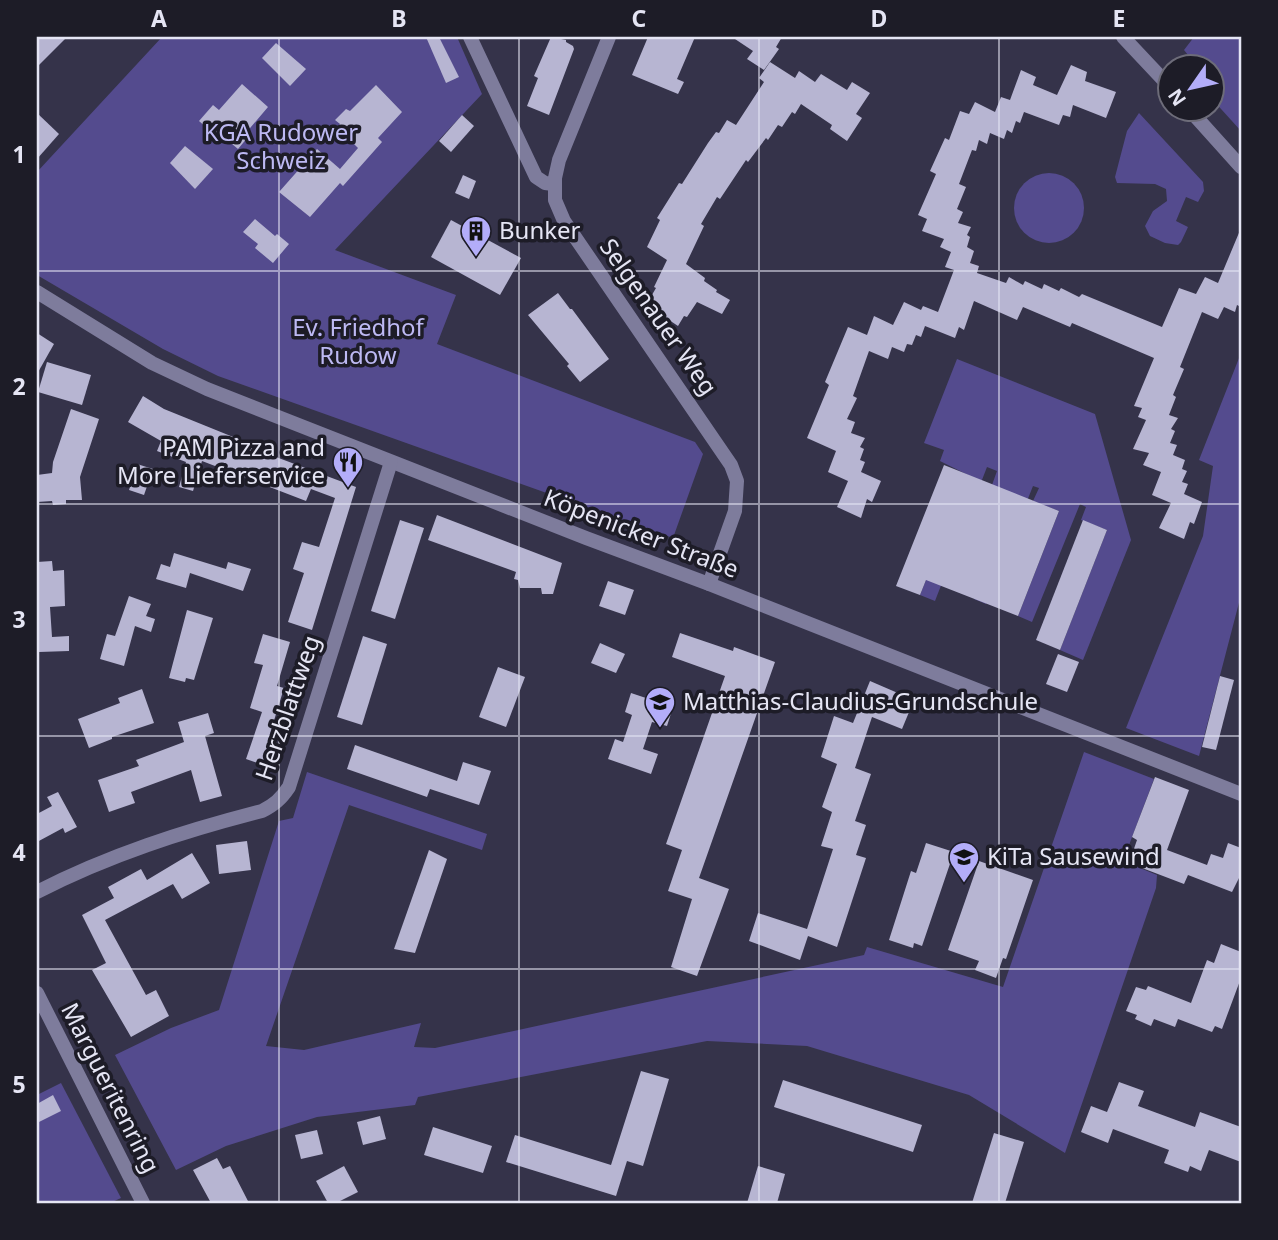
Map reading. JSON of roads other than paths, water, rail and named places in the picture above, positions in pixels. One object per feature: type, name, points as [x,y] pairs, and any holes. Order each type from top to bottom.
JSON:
[{"type":"street","points":[[470,37],[536,177],[545,183],[553,184],[559,160],[609,37]]},
{"type":"street","points":[[1123,37],[1156,72]]},
{"type":"street","points":[[1201,122],[1241,167]]},
{"type":"street","name":"Selgenauer Weg","points":[[553,184],[555,200],[564,221],[731,465],[737,481],[735,511],[709,584]]},
{"type":"street","name":"Köpenicker Straße","points":[[37,292],[152,363],[185,379],[1241,794]]},
{"type":"street","name":"Herzblattweg","points":[[37,892],[103,861],[152,842],[262,811],[276,804],[283,796],[289,787],[391,462]]},
{"type":"street","name":"Margueritenring","points":[[37,993],[143,1203]]},
{"type":"place","name":"Bunker","points":[[476,258]]},
{"type":"place","name":"PAM Pizza and More Lieferservice","points":[[348,489]]},
{"type":"place","name":"Matthias-Claudius-Grundschule","points":[[660,729]]},
{"type":"place","name":"KiTa Sausewind","points":[[964,884]]},
{"type":"park label","name":"KGA Rudower Schweiz","points":[[281,147]]},
{"type":"park label","name":"Ev. Friedhof Rudow","points":[[358,342]]}]
